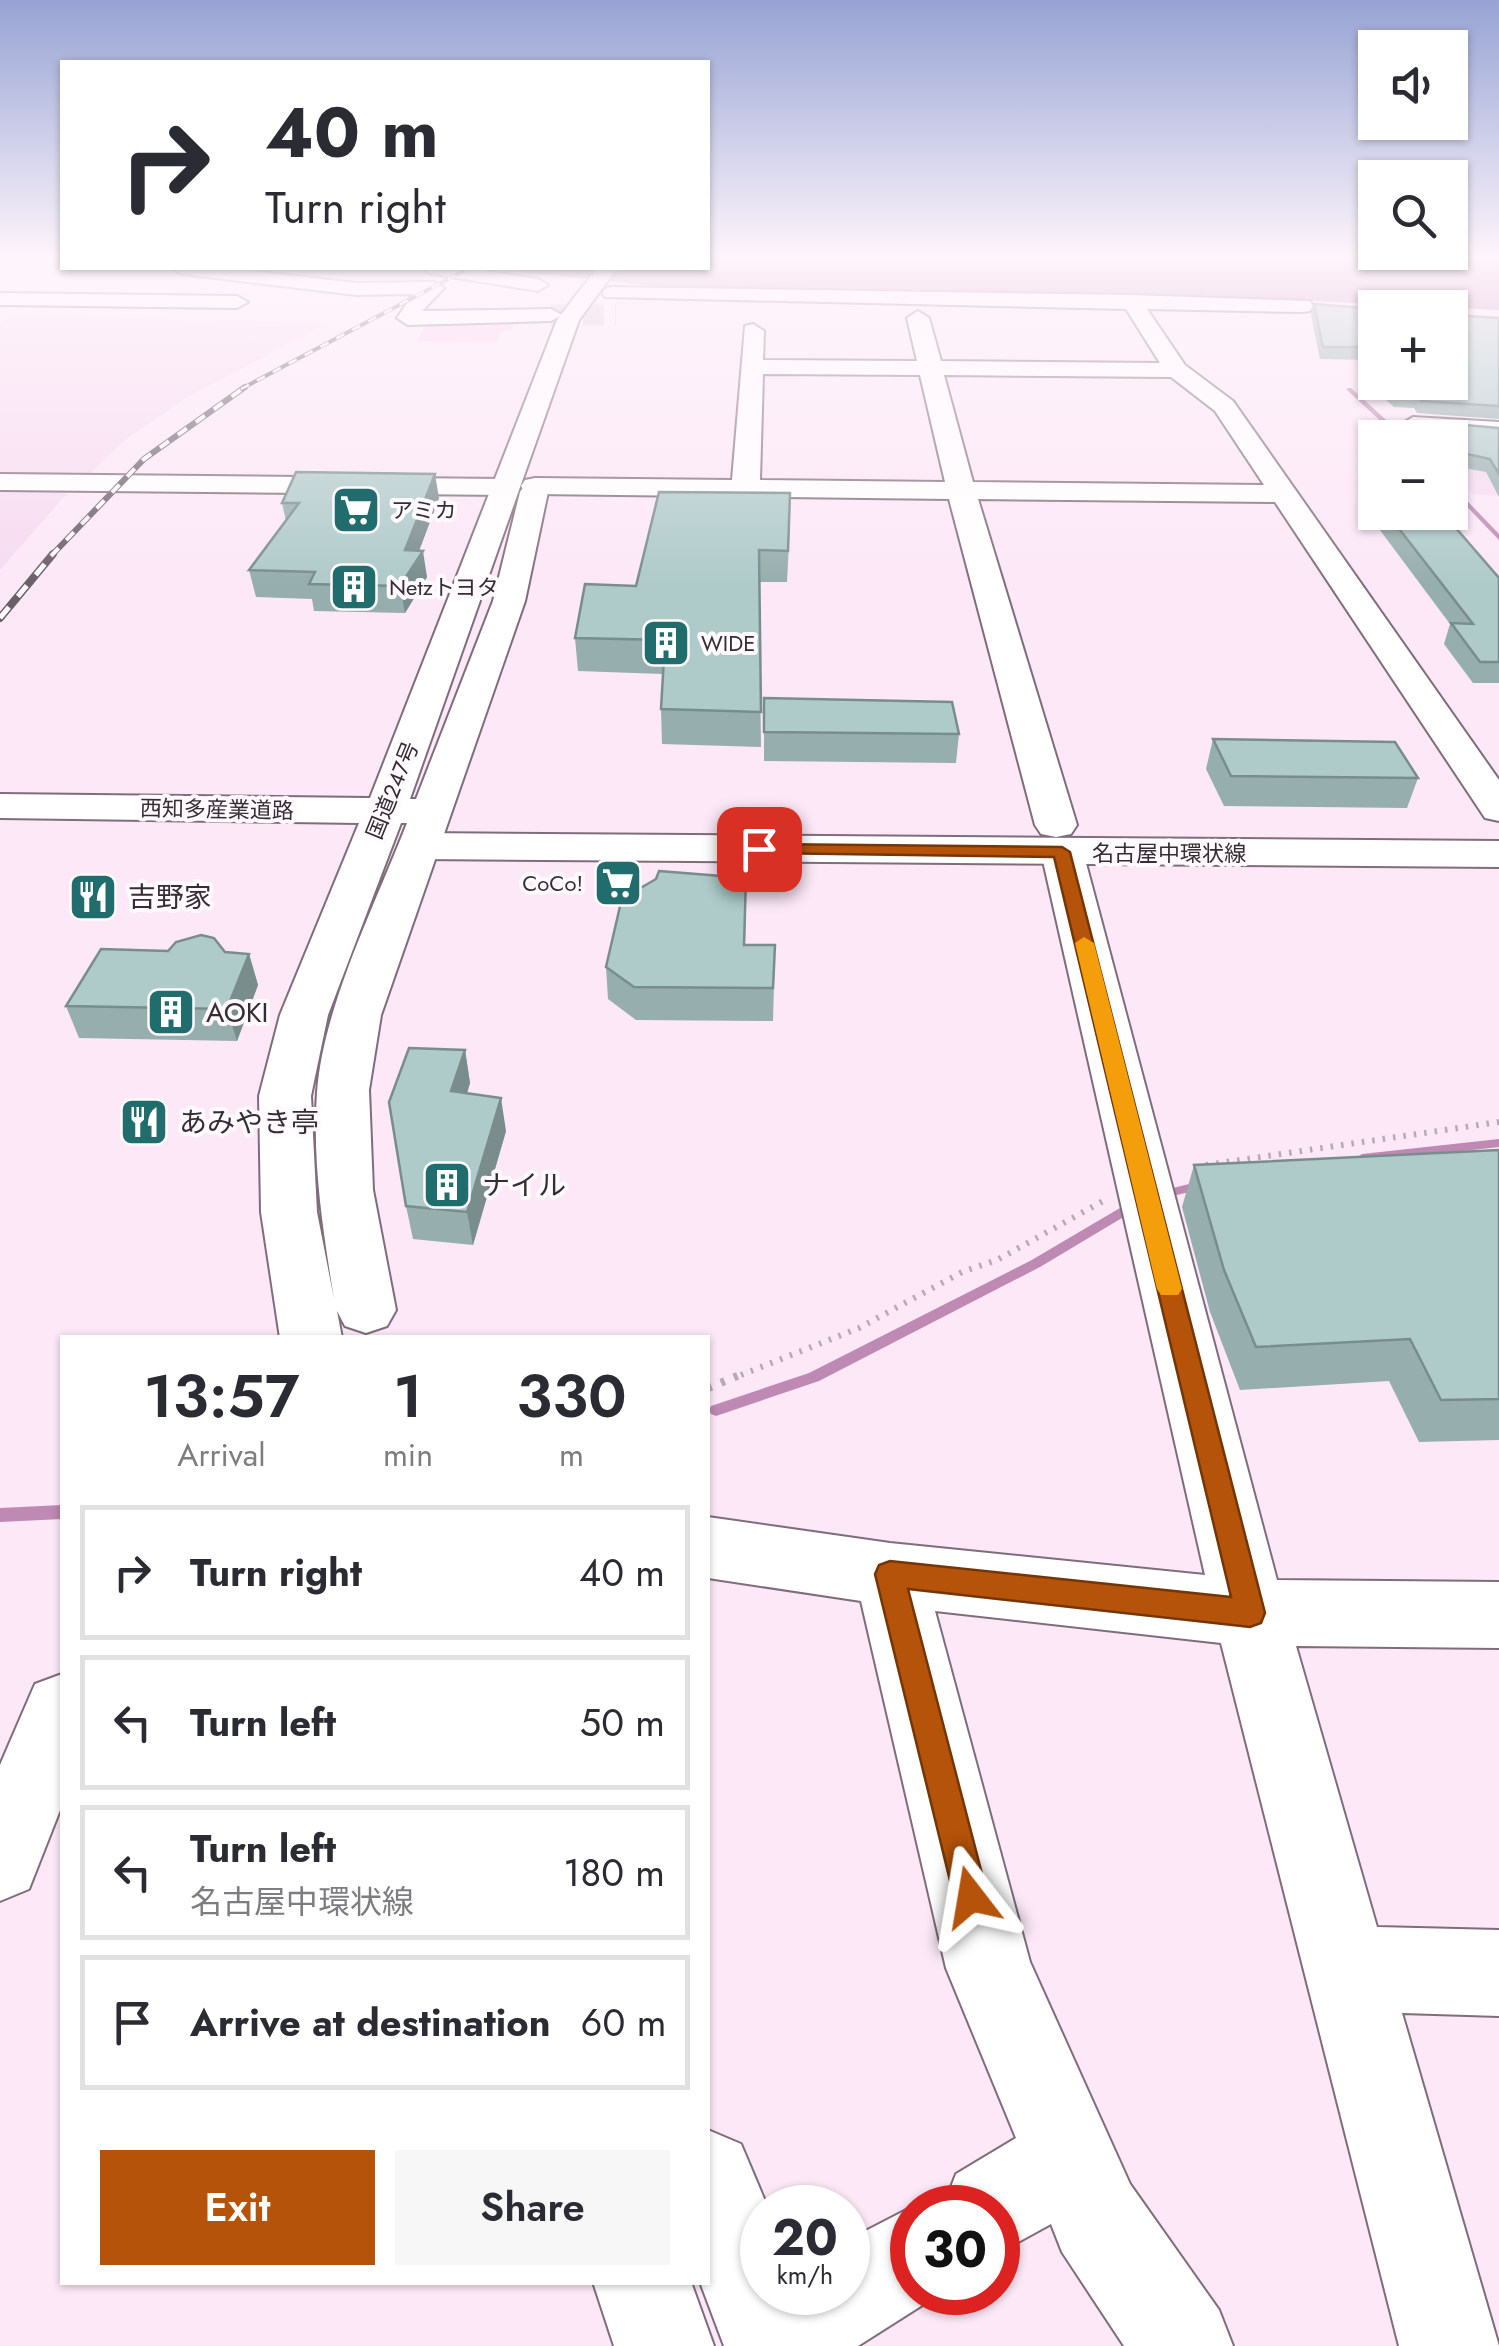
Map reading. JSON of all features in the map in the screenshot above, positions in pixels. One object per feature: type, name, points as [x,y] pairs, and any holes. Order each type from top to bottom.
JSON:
[{"type":"main road","name":"国道247号","points":[[371,1324],[345,1190],[343,1090],[402,828],[520,486],[555,365]]},
{"type":"main road","points":[[1174,365],[1224,406],[1499,809]]},
{"type":"main road","points":[[746,488],[754,366],[1177,370]]},
{"type":"main road","points":[[931,368],[961,490],[1059,838],[1245,1595],[1449,2346]]},
{"type":"main road","points":[[1468,428],[1499,430]]},
{"type":"main road","points":[[0,482],[1284,494]]},
{"type":"main road","name":"国道247号","points":[[310,1335],[289,1212],[286,1096],[304,1015],[402,828],[508,602],[520,486]]},
{"type":"main road","name":"西知多産業道路","points":[[0,806],[402,828]]},
{"type":"main road","name":"名古屋中環状線","points":[[1059,838],[1499,826]]},
{"type":"main road","name":"西知多産業道路","points":[[0,840],[402,828]]},
{"type":"main road","name":"名古屋中環状線","points":[[402,828],[1059,838],[1499,854]]},
{"type":"main road","points":[[710,1548],[890,1574],[1499,1615]]},
{"type":"main road","points":[[890,1574],[989,1968],[1096,2218],[1183,2346]]},
{"type":"main road","points":[[0,1860],[60,1715]]},
{"type":"main road","points":[[1347,1969],[1499,1973]]},
{"type":"main road","points":[[1020,2189],[1070,2158]]},
{"type":"main road","points":[[710,2182],[774,2344],[890,2270]]},
{"type":"main road","points":[[643,2285],[664,2346]]},
{"type":"path","points":[[710,1387],[859,1328],[962,1272],[997,1260],[1142,1177],[1253,1156],[1499,1122]]},
{"type":"shaded area","points":[[0,365],[248,365],[186,398],[125,440],[75,487],[0,486]]},
{"type":"shaded area","points":[[1468,430],[1499,432],[1499,496],[1473,494],[1468,489]]},
{"type":"shaded area","points":[[0,490],[69,491],[0,570]]},
{"type":"building","points":[[1468,365],[1499,365],[1499,406],[1421,401],[1468,400]]},
{"type":"building","points":[[1468,425],[1499,428],[1499,474],[1490,459],[1468,454]]},
{"type":"building","points":[[296,472],[435,474],[405,550],[423,551],[400,586],[309,584],[315,572],[249,570],[299,503],[282,503]]},
{"type":"building","points":[[659,492],[790,493],[788,551],[759,550],[761,712],[661,709],[665,640],[575,638],[585,584],[636,586]]},
{"type":"building","points":[[1400,530],[1458,530],[1499,578],[1499,662],[1480,662],[1451,623],[1473,624]]},
{"type":"building","points":[[764,698],[952,702],[959,734],[764,732]]},
{"type":"building","points":[[1213,739],[1395,742],[1418,778],[1231,776]]},
{"type":"building","points":[[659,871],[746,878],[744,945],[775,945],[773,988],[634,987],[606,967],[624,889],[637,890],[656,879]]},
{"type":"building","points":[[201,935],[214,938],[225,952],[249,954],[227,1009],[66,1006],[101,949],[168,951],[176,942]]},
{"type":"building","name":"ナイル","points":[[409,1048],[465,1050],[451,1091],[501,1098],[467,1212],[406,1206],[389,1102]]},
{"type":"building","points":[[1499,1150],[1499,1399],[1441,1400],[1410,1339],[1256,1347],[1224,1270],[1194,1165]]},
{"type":"waterway","points":[[1349,389],[1383,420]]},
{"type":"waterway","points":[[1468,504],[1499,538]]},
{"type":"waterway","points":[[1362,1158],[1499,1143]]},
{"type":"waterway","points":[[1161,1195],[1205,1184]]},
{"type":"waterway","points":[[716,1410],[814,1377],[1035,1264],[1137,1203]]},
{"type":"waterway","points":[[0,1515],[60,1512]]},
{"type":"railway","points":[[241,389],[285,365]]},
{"type":"railway","points":[[51,556],[144,459],[245,387]]},
{"type":"railway","points":[[0,618],[53,554]]},
{"type":"slow traffic","points":[[1084,943],[1169,1289]]},
{"type":"place","name":"アミカ","points":[[356,510]]},
{"type":"place","name":"Netzトヨタ","points":[[354,587]]},
{"type":"place","name":"WIDE","points":[[666,643]]},
{"type":"place","name":"CoCo!","points":[[618,883]]},
{"type":"place","name":"吉野家","points":[[93,897]]},
{"type":"place","name":"AOKI","points":[[171,1012]]},
{"type":"place","name":"あみやき亭","points":[[144,1122]]},
{"type":"place","name":"ナイル","points":[[447,1185]]},
{"type":"route","points":[[759,849],[1062,852],[1250,1613],[890,1574],[971,1897]]}]
